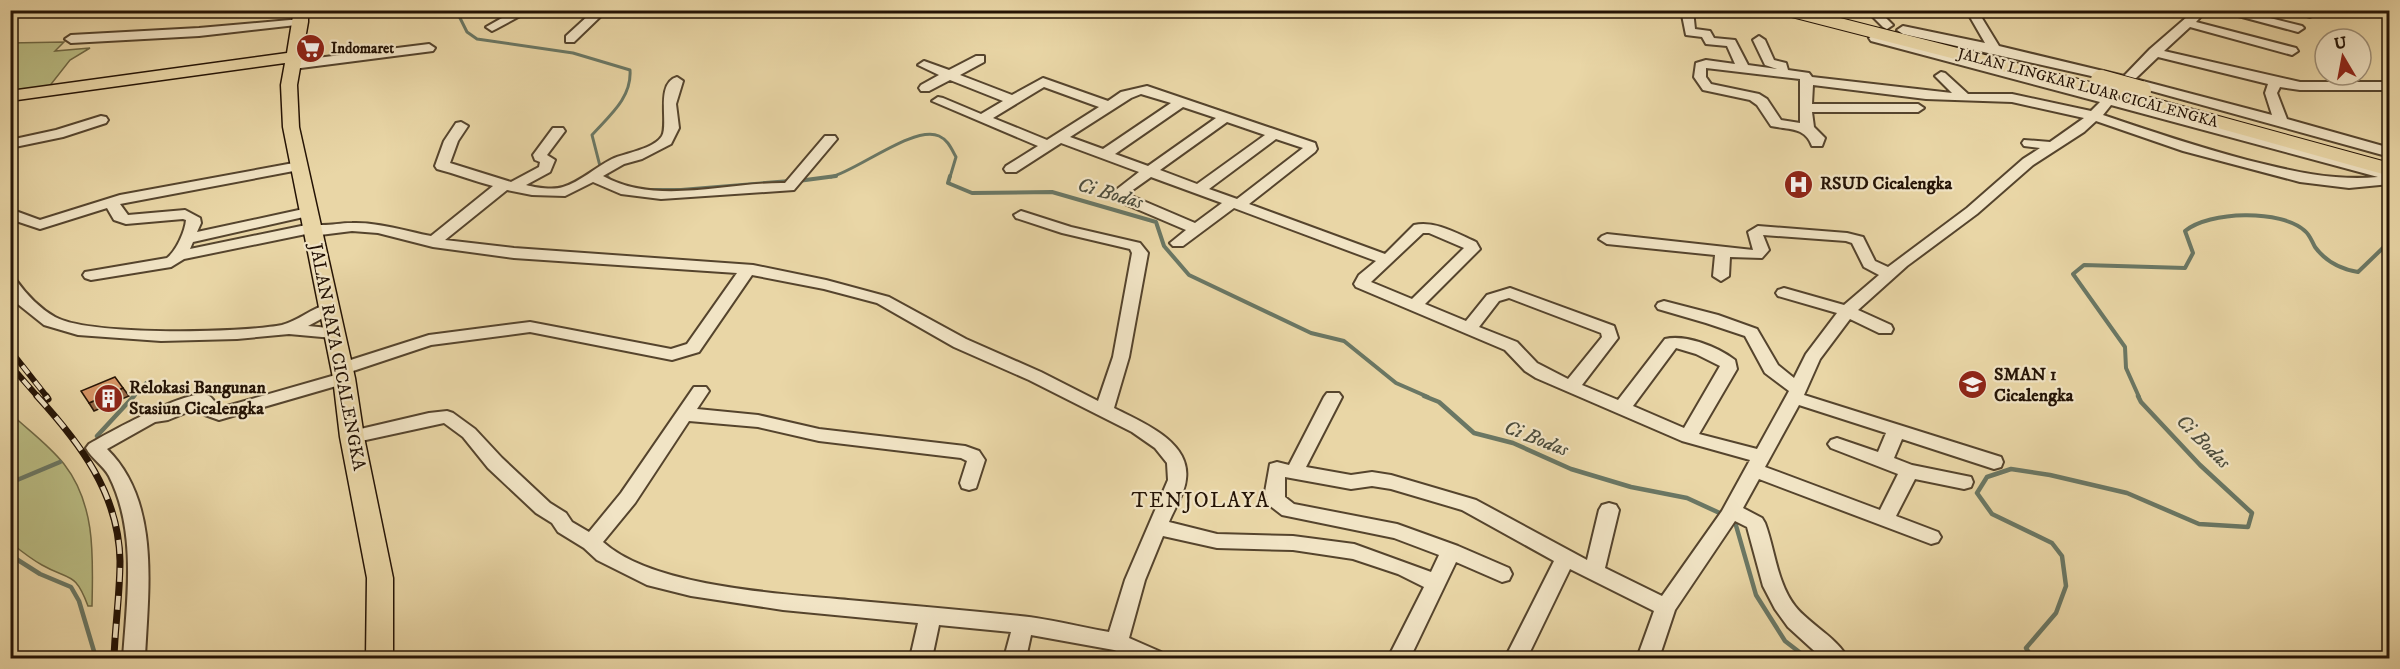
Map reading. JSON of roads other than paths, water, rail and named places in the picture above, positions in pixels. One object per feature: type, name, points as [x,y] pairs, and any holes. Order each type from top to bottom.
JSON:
[{"type":"highway","name":"JALAN LINGKAR LUAR CICALENGKA","points":[[1786,10],[2101,89],[2135,90],[2390,159]]},
{"type":"highway","name":"JALAN LINGKAR LUAR CICALENGKA","points":[[1831,10],[2101,89]]},
{"type":"highway","name":"JALAN LINGKAR LUAR CICALENGKA","points":[[2135,90],[2390,170]]},
{"type":"main road","name":"JALAN RAYA CICALENGKA","points":[[301,16],[288,101],[310,224],[343,373],[352,437],[380,578],[380,658]]},
{"type":"main road","points":[[10,96],[293,61]]},
{"type":"street","points":[[492,27],[526,10]]},
{"type":"street","points":[[570,39],[596,15],[593,10]]},
{"type":"street","points":[[1560,10],[1577,13],[1583,10]]},
{"type":"street","points":[[1687,10],[1690,32],[1706,34],[1710,41],[1731,43],[1743,68]]},
{"type":"street","points":[[1871,10],[1895,27],[1993,47],[2135,90],[2281,121],[2390,153]]},
{"type":"street","points":[[1971,10],[1993,47]]},
{"type":"street","points":[[2135,90],[2154,52],[2202,10]]},
{"type":"street","points":[[2221,10],[2298,28]]},
{"type":"street","points":[[2294,10],[2310,14]]},
{"type":"street","points":[[71,39],[199,32],[301,16]]},
{"type":"street","points":[[2188,23],[2292,51]]},
{"type":"street","points":[[1759,40],[1768,61],[1782,66],[1783,73]]},
{"type":"street","points":[[293,61],[429,48]]},
{"type":"street","points":[[2154,52],[2275,82],[2313,86]]},
{"type":"street","points":[[925,88],[980,60]]},
{"type":"street","points":[[1808,129],[1779,124],[1758,99],[1707,87],[1700,77],[1700,66],[1703,64],[1783,73],[1805,76],[1807,80],[1854,87],[1965,98],[2012,98],[2094,116],[2188,148],[2300,178],[2349,184],[2390,180]]},
{"type":"street","points":[[924,65],[1013,100]]},
{"type":"street","points":[[1941,76],[1965,98]]},
{"type":"street","points":[[1807,80],[1805,120],[1808,129],[1818,138],[1817,143]]},
{"type":"street","points":[[461,126],[451,141],[442,166],[454,167],[466,174],[509,186],[565,192],[619,161],[637,156],[666,141],[672,128],[668,116],[668,104],[678,81]]},
{"type":"street","points":[[982,119],[1043,82],[1109,106]]},
{"type":"street","points":[[2275,82],[2271,93],[2281,121]]},
{"type":"street","points":[[2373,85],[2390,86]]},
{"type":"street","points":[[1854,87],[1860,108]]},
{"type":"street","points":[[1648,658],[1666,607],[1728,517],[1796,394],[1812,358],[1847,311],[1890,274],[1972,211],[2028,162],[2094,116],[2101,89],[2390,176]]},
{"type":"street","points":[[1011,169],[1126,95],[1140,90],[1156,92],[1307,143],[1310,149],[1178,243]]},
{"type":"street","points":[[938,100],[982,119],[1105,154],[1387,260]]},
{"type":"street","points":[[1105,154],[1181,102]]},
{"type":"street","points":[[1806,108],[1918,108]]},
{"type":"street","points":[[1197,229],[1119,196],[1122,190],[1149,170],[1226,117]]},
{"type":"street","points":[[10,144],[58,134],[101,120]]},
{"type":"street","points":[[433,242],[509,186],[545,169],[548,160],[540,155],[558,131]]},
{"type":"street","points":[[1198,190],[1276,133]]},
{"type":"street","points":[[593,175],[618,189],[651,193],[789,187],[830,139]]},
{"type":"street","points":[[2029,143],[2054,146]]},
{"type":"street","points":[[10,213],[40,225],[112,202],[203,182],[299,166]]},
{"type":"street","points":[[91,275],[171,262],[178,255],[194,223],[192,218],[177,213],[126,220],[119,217],[112,202]]},
{"type":"street","points":[[1022,215],[1067,230],[1135,246],[1140,253],[1121,357],[1104,411]]},
{"type":"street","points":[[187,239],[310,224],[378,229],[433,242],[514,253],[747,270],[826,285],[883,300],[960,343],[999,359],[1138,428],[1161,444],[1176,461],[1177,480],[1135,580],[1117,642]]},
{"type":"street","points":[[178,255],[217,249],[310,224]]},
{"type":"street","points":[[1413,307],[1472,249],[1471,245],[1432,230],[1419,228],[1365,278],[1362,284],[1413,307],[1511,346],[1531,367],[1621,409],[1757,463],[1931,537]]},
{"type":"street","points":[[1608,239],[1757,255],[1761,250],[1755,232],[1761,230],[1851,237],[1858,240],[1869,264],[1890,274]]},
{"type":"street","points":[[1720,276],[1723,251]]},
{"type":"street","points":[[134,658],[137,604],[136,552],[132,519],[117,473],[95,448],[149,418],[156,415],[162,416],[197,400],[204,400],[211,411],[219,414],[343,373],[429,340],[530,327],[672,355],[693,348],[747,270]]},
{"type":"street","points":[[10,283],[20,298],[50,321],[78,330],[183,336],[289,329],[333,333]]},
{"type":"street","points":[[1469,329],[1493,298],[1509,293],[1608,330],[1610,338],[1572,386]]},
{"type":"street","points":[[1784,293],[1847,311],[1885,329]]},
{"type":"street","points":[[1664,306],[1712,319],[1751,333],[1771,369],[1796,394],[1994,462]]},
{"type":"street","points":[[289,329],[328,309]]},
{"type":"street","points":[[1621,409],[1671,343],[1684,344],[1722,359],[1729,364],[1728,369],[1688,437]]},
{"type":"street","points":[[591,543],[628,498],[700,391]]},
{"type":"street","points":[[1294,473],[1334,397]]},
{"type":"street","points":[[684,414],[758,421],[819,435],[965,452],[976,460],[969,483]]},
{"type":"street","points":[[352,437],[447,417],[469,433],[495,463],[543,508],[559,518],[565,527],[591,543],[604,555],[654,579],[691,588],[783,602],[930,618],[1023,625],[1117,642],[1153,658]]},
{"type":"street","points":[[1884,461],[1896,430]]},
{"type":"street","points":[[1838,444],[1909,471],[1964,482]]},
{"type":"street","points":[[1502,574],[1451,551],[1380,526],[1289,510],[1276,500],[1274,492],[1277,469],[1351,482],[1372,480],[1409,486],[1469,505],[1565,558],[1666,607]]},
{"type":"street","points":[[1885,519],[1909,471]]},
{"type":"street","points":[[1594,572],[1609,510]]},
{"type":"street","points":[[1728,517],[1755,523],[1773,583],[1788,612],[1836,658]]},
{"type":"street","points":[[1157,527],[1217,541],[1293,543],[1354,552],[1406,569],[1435,584]]},
{"type":"street","points":[[1399,658],[1451,551]]},
{"type":"street","points":[[1516,658],[1565,558]]},
{"type":"street","points":[[921,658],[930,618]]},
{"type":"street","points":[[1015,658],[1023,625]]},
{"type":"waterway","name":"Ci Bodas","points":[[456,10],[467,32],[477,39],[573,53],[630,70],[630,80],[623,98],[592,135],[601,170],[608,177]]},
{"type":"waterway","name":"Ci Bodas","points":[[832,176],[901,142],[928,134],[945,140],[956,157],[950,177]]},
{"type":"waterway","name":"Ci Bodas","points":[[606,176],[610,180]]},
{"type":"waterway","name":"Ci Bodas","points":[[798,181],[832,176]]},
{"type":"waterway","name":"Ci Bodas","points":[[950,176],[948,183],[972,193],[1052,192],[1156,222],[1164,246],[1189,275],[1311,333],[1344,341],[1396,383],[1428,397]]},
{"type":"waterway","name":"Ci Bodas","points":[[651,190],[681,190],[790,181]]},
{"type":"waterway","name":"Ci Bodas","points":[[2139,397],[2126,368],[2125,347],[2073,274],[2084,265],[2185,268],[2193,253],[2185,231],[2196,224],[2227,216],[2263,216],[2294,224],[2307,233],[2315,247],[2329,261],[2339,267],[2358,272],[2386,245],[2390,244]]},
{"type":"waterway","points":[[133,397],[146,383]]},
{"type":"waterway","points":[[95,442],[99,439],[97,436],[134,396]]},
{"type":"waterway","name":"Ci Bodas","points":[[1424,396],[1439,402],[1474,433],[1513,443],[1571,469],[1631,487],[1687,498],[1724,515]]},
{"type":"waterway","name":"Ci Bodas","points":[[2032,658],[2026,648],[2056,613],[2066,586],[2062,556],[2052,543],[1992,514],[1977,493],[1987,477],[2011,469],[2050,475],[2127,493],[2199,524],[2248,527],[2252,513],[2200,465],[2138,396]]},
{"type":"waterway","points":[[10,483],[60,462]]},
{"type":"waterway","name":"Ci Bodas","points":[[1731,519],[1735,522],[1756,595],[1785,641],[1807,658]]},
{"type":"waterway","points":[[10,555],[40,574],[71,587],[79,601],[96,658]]},
{"type":"railway","points":[[10,350],[47,397]]},
{"type":"railway","points":[[10,365],[38,397]]},
{"type":"railway","points":[[37,396],[82,451],[105,492],[113,514],[120,561],[114,658]]},
{"type":"place","name":"Indomaret","points":[[310,48]]},
{"type":"place","name":"RSUD Cicalengka","points":[[1799,184]]},
{"type":"place","name":"SMAN 1 Cicalengka","points":[[1973,385]]},
{"type":"place","name":"Relokasi Bangunan Stasiun Cicalengka","points":[[108,398]]},
{"type":"district","name":"TENJOLAYA","points":[[1201,501]]}]
